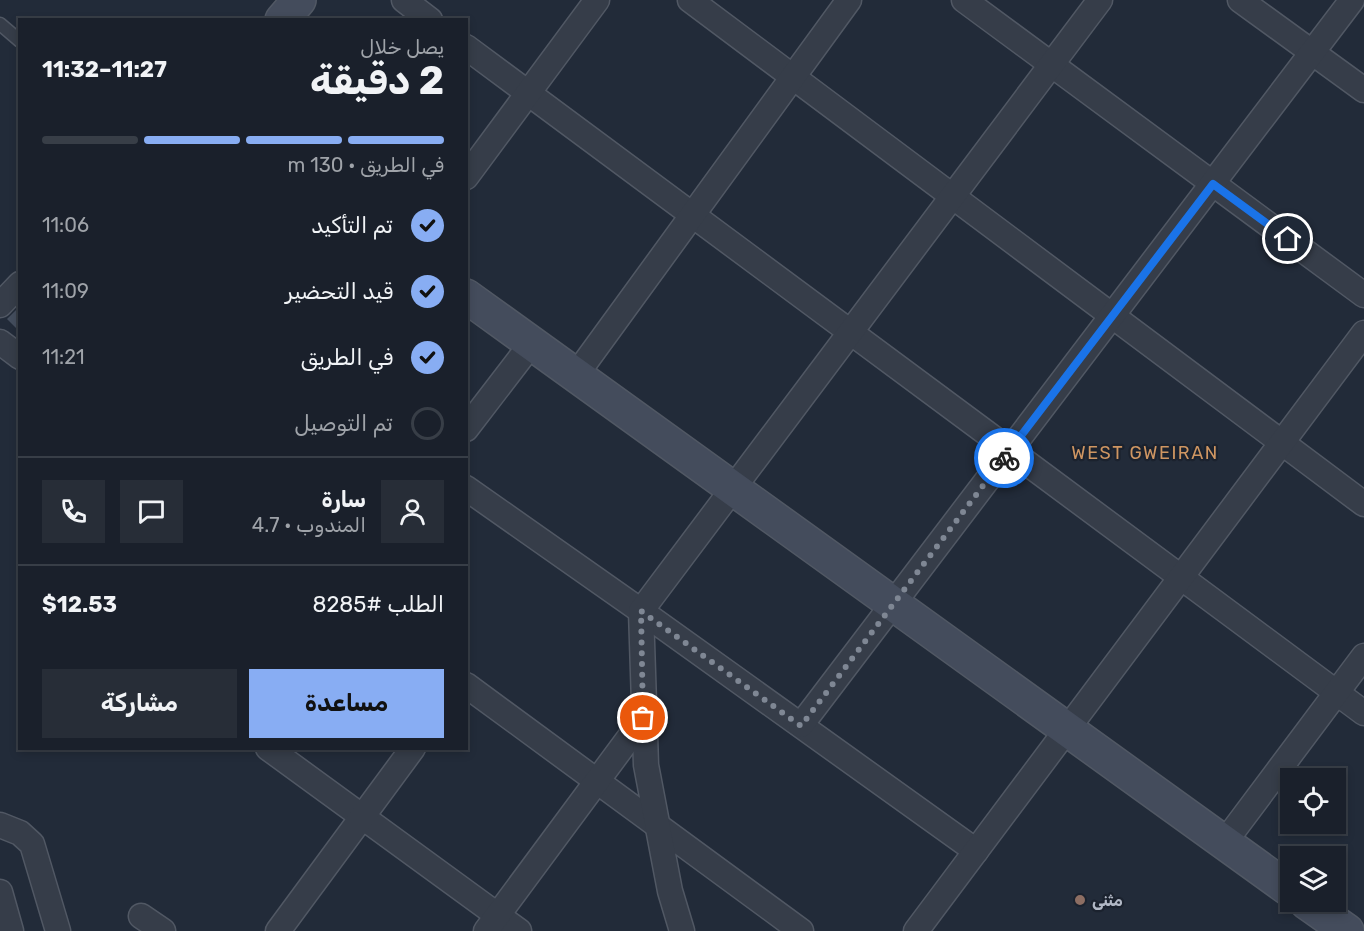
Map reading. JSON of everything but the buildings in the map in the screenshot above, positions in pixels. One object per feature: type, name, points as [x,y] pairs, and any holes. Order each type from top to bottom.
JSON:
[{"type":"street","points":[[284,18],[299,0]]},
{"type":"street","points":[[404,0],[427,18]]},
{"type":"street","points":[[468,174],[597,0]]},
{"type":"street","points":[[690,0],[1364,504]]},
{"type":"street","points":[[576,375],[849,0]]},
{"type":"street","points":[[964,0],[1364,295]]},
{"type":"street","points":[[682,931],[670,891],[646,765],[641,611],[1100,0]]},
{"type":"street","points":[[1240,0],[1364,90]]},
{"type":"street","points":[[801,726],[1352,0]]},
{"type":"street","points":[[468,48],[1364,712]]},
{"type":"street","points":[[0,305],[18,286]]},
{"type":"street","points":[[468,297],[1280,883]]},
{"type":"street","points":[[916,931],[1364,333]]},
{"type":"street","points":[[0,342],[18,356]]},
{"type":"street","points":[[468,426],[532,344]]},
{"type":"street","points":[[468,490],[976,851]]},
{"type":"street","points":[[1224,843],[1364,657]]},
{"type":"street","points":[[468,686],[801,931]]},
{"type":"street","points":[[492,923],[643,718]]},
{"type":"street","points":[[271,750],[362,817],[492,923],[519,931]]},
{"type":"street","points":[[278,931],[412,750]]},
{"type":"street","points":[[0,825],[20,833],[32,844],[58,931]]},
{"type":"street","points":[[0,892],[11,931]]},
{"type":"street","points":[[1320,912],[1347,931]]},
{"type":"street","points":[[141,916],[163,931]]},
{"type":"lane","points":[[0,24],[18,39]]},
{"type":"way so far","points":[[643,718],[641,611],[801,726],[1004,458]]},
{"type":"place","name":"مثنى","points":[[1080,900]]},
{"type":"district","name":"WEST GWEIRAN","points":[[1145,453]]},
{"type":"route","points":[[1004,458],[1213,184],[1288,239]]}]
